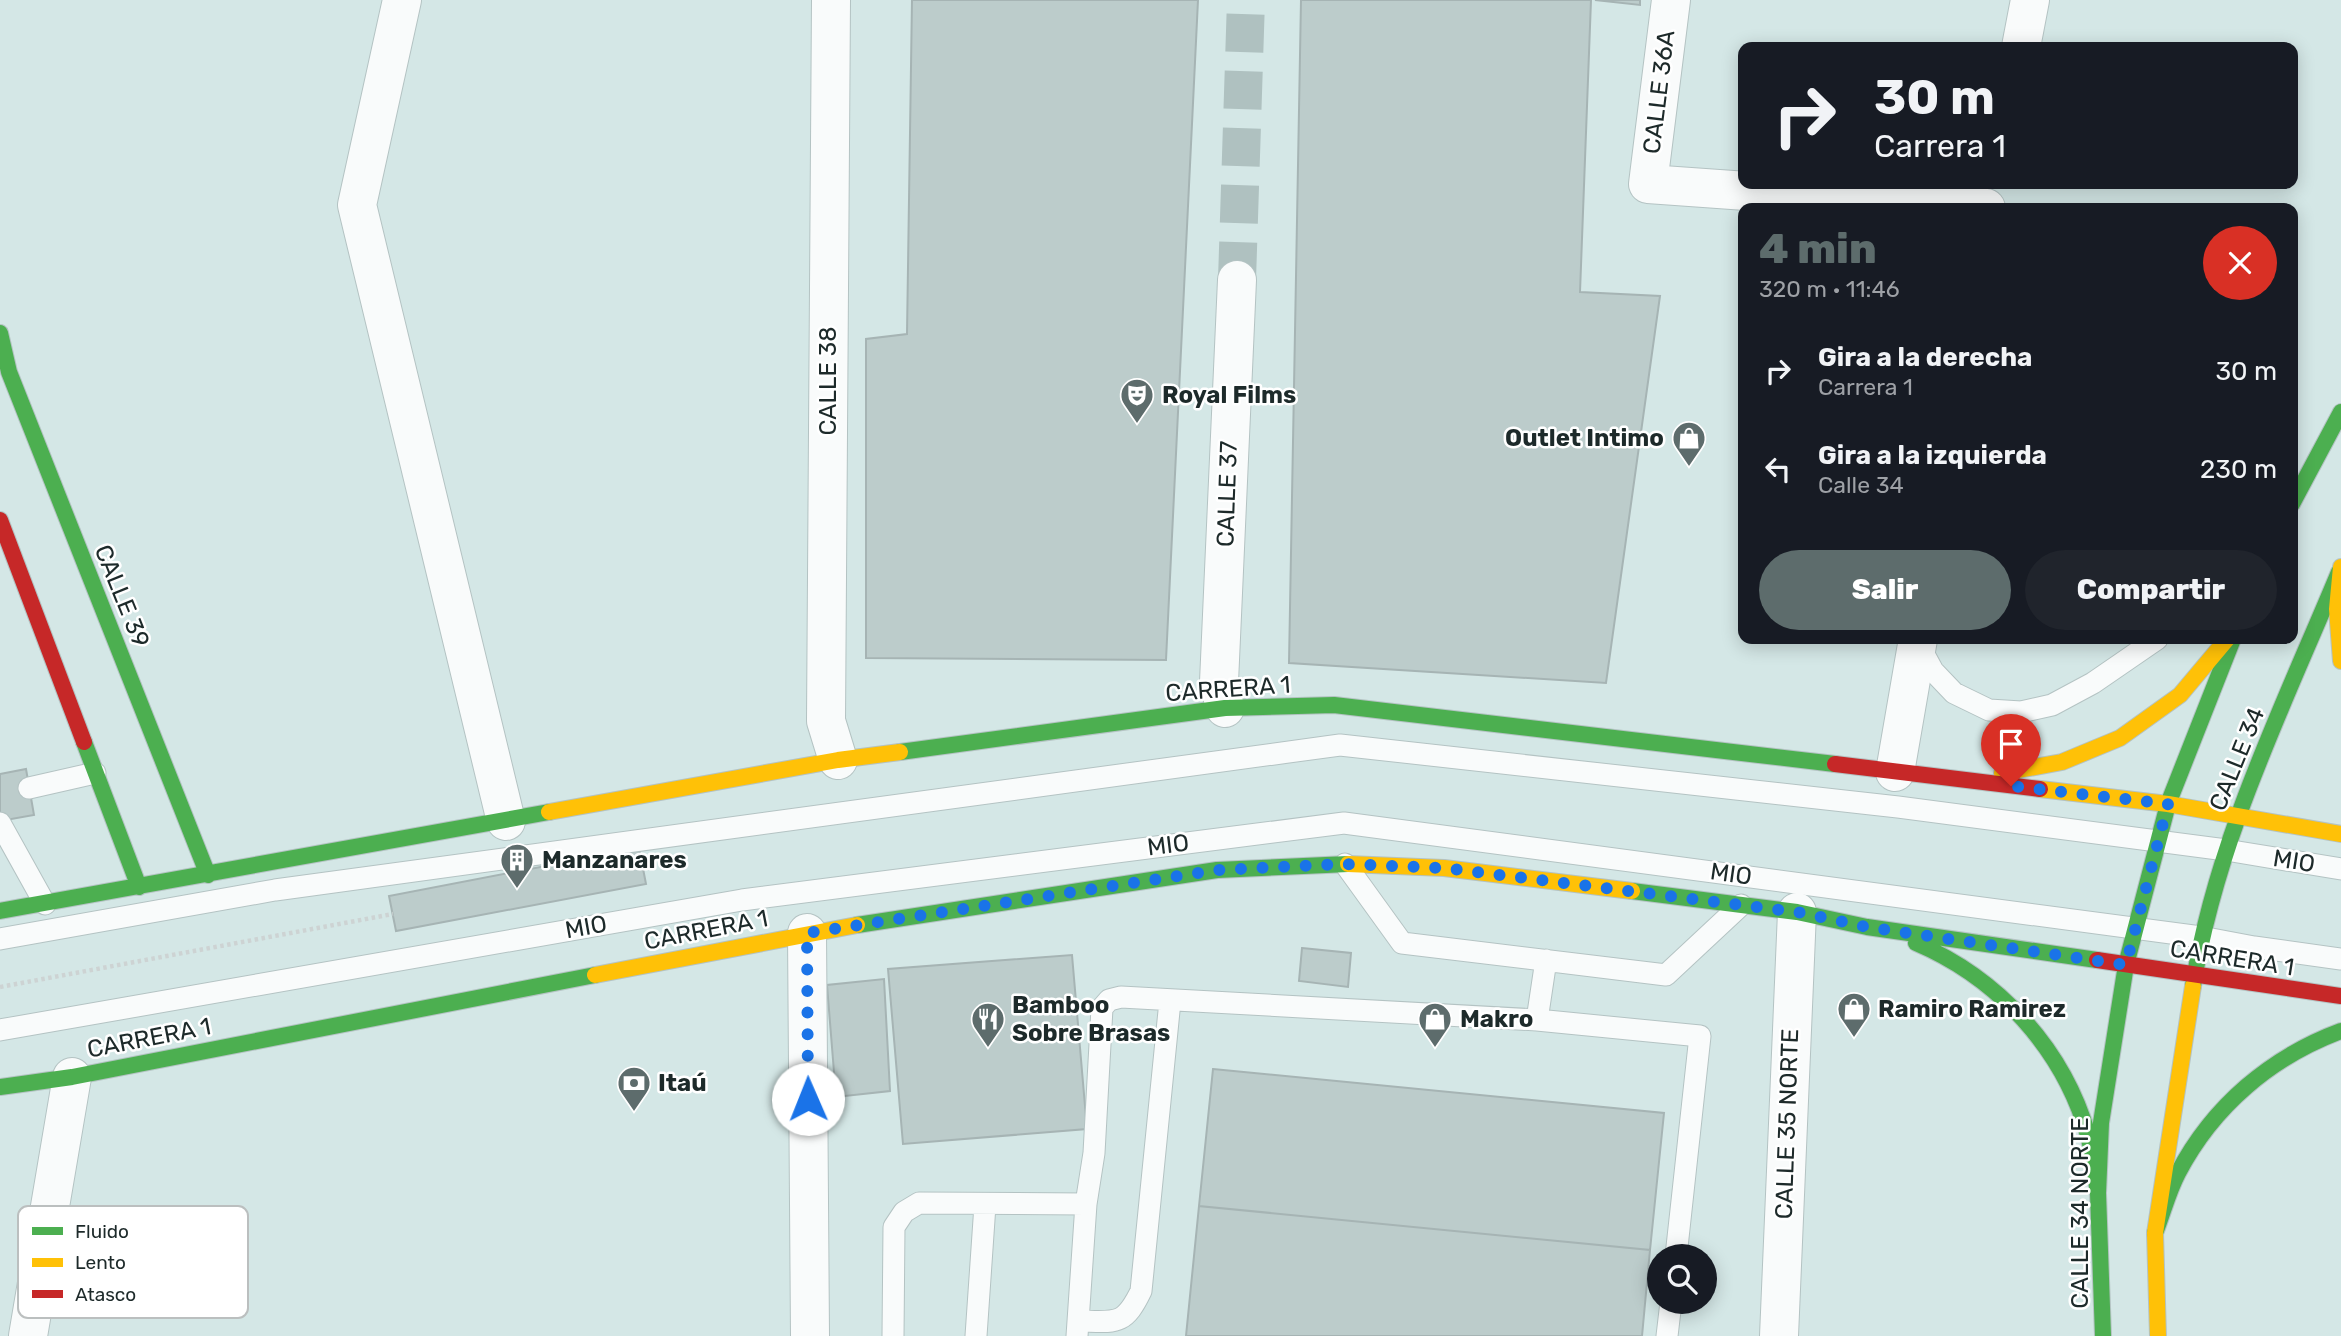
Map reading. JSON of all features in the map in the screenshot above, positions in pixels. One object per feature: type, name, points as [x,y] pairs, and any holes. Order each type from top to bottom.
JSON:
[{"type":"main road","name":"CALLE 39","points":[[0,333],[5,373],[208,875]]},
{"type":"main road","points":[[2298,491],[2341,412]]},
{"type":"main road","points":[[0,520],[139,887]]},
{"type":"main road","points":[[2341,567],[2337,608],[2341,661]]},
{"type":"main road","name":"CALLE 34","points":[[2194,975],[2201,937],[2237,817],[2341,567]]},
{"type":"main road","points":[[1937,777],[2001,773],[2062,762],[2120,738],[2180,695],[2223,644]]},
{"type":"main road","name":"CALLE 34","points":[[2126,965],[2168,804],[2231,644]]},
{"type":"main road","name":"CARRERA 1","points":[[0,911],[838,760],[1225,708],[1334,705],[2168,804],[2341,834]]},
{"type":"main road","name":"CARRERA 1","points":[[0,1087],[72,1077],[807,933],[1217,870],[1345,864],[1444,868],[1797,912],[1867,927],[2341,996]]},
{"type":"main road","points":[[1867,927],[1931,948],[1988,984],[2035,1031],[2067,1080],[2088,1135],[2098,1194]]},
{"type":"main road","name":"CALLE 34 NORTE","points":[[2103,1336],[2098,1194],[2101,1123],[2126,965]]},
{"type":"main road","points":[[2158,1336],[2155,1233],[2194,975]]},
{"type":"main road","points":[[2155,1233],[2178,1173],[2214,1118],[2260,1074],[2321,1037],[2341,1031]]},
{"type":"street","points":[[402,0],[356,205],[506,821]]},
{"type":"street","name":"CALLE 38","points":[[831,0],[826,721],[838,760]]},
{"type":"street","name":"CALLE 36A","points":[[1671,0],[1648,184],[1916,203]]},
{"type":"street","points":[[2022,42],[2030,0]]},
{"type":"street","name":"CALLE 37","points":[[1225,708],[1219,682],[1237,280]]},
{"type":"street","points":[[1895,772],[1917,644]]},
{"type":"street","name":"CALLE 35 NORTE","points":[[1779,1336],[1797,912]]},
{"type":"street","points":[[807,933],[810,1336]]},
{"type":"street","points":[[50,1206],[72,1077]]},
{"type":"street","points":[[28,1336],[31,1318]]},
{"type":"lane","points":[[1920,644],[1933,671],[1954,693],[1989,710],[2021,712],[2052,705],[2093,683],[2150,644]]},
{"type":"lane","name":"MIO","points":[[0,939],[275,890],[1340,746],[1898,807],[2226,850],[2341,869]]},
{"type":"lane","points":[[29,788],[95,773]]},
{"type":"lane","name":"MIO","points":[[0,1030],[742,900],[1344,822],[2201,937],[2341,959]]},
{"type":"lane","points":[[0,823],[45,904]]},
{"type":"lane","points":[[1345,864],[1402,943],[1666,975],[1741,905]]},
{"type":"lane","points":[[1537,1020],[1546,960]]},
{"type":"lane","points":[[1170,1001],[1141,1291],[1131,1311],[1115,1322],[1078,1329],[1086,1204],[1094,1153],[1102,1008],[1109,1000],[1121,997],[1537,1020],[1700,1036],[1677,1244]]},
{"type":"lane","points":[[893,1336],[894,1227],[904,1212],[919,1203],[1086,1204]]},
{"type":"lane","points":[[976,1336],[985,1205]]},
{"type":"lane","points":[[1667,1336],[1670,1314]]},
{"type":"path","points":[[0,987],[393,914]]},
{"type":"building","points":[[912,0],[1198,0],[1166,660],[866,658],[866,339],[907,334]]},
{"type":"building","points":[[1301,0],[1591,0],[1580,292],[1660,296],[1606,683],[1289,663]]},
{"type":"building","points":[[1595,0],[1640,0],[1640,5]]},
{"type":"building","points":[[26,769],[34,815],[0,821],[0,774]]},
{"type":"building","name":"Manzanares","points":[[639,848],[646,884],[396,931],[389,896]]},
{"type":"building","points":[[1302,948],[1351,953],[1348,987],[1299,981]]},
{"type":"building","name":"Bamboo Sobre Brasas","points":[[1072,955],[1087,1129],[903,1144],[888,969]]},
{"type":"building","points":[[884,979],[890,1091],[836,1097],[827,985]]},
{"type":"building","points":[[1213,1069],[1664,1113],[1651,1244],[1647,1244],[1647,1250],[1199,1206]]},
{"type":"building","points":[[1199,1206],[1647,1250],[1642,1336],[1186,1336]]},
{"type":"tunnel","points":[[1237,280],[1246,0]]},
{"type":"traffic: fast","points":[[0,333],[9,372],[208,875]]},
{"type":"traffic: fast","points":[[2298,493],[2341,412]]},
{"type":"traffic: fast","points":[[2193,986],[2204,932],[2235,827],[2274,724],[2339,572]]},
{"type":"traffic: fast","points":[[2103,1336],[2098,1193],[2101,1123],[2126,965],[2168,804],[2231,644]]},
{"type":"traffic: fast","points":[[900,752],[1225,708],[1334,705],[1835,764]]},
{"type":"traffic: fast","points":[[84,742],[139,887]]},
{"type":"traffic: fast","points":[[0,911],[549,812]]},
{"type":"traffic: fast","points":[[857,925],[1217,870],[1348,864]]},
{"type":"traffic: fast","points":[[1632,891],[1797,912],[1867,927],[2097,960]]},
{"type":"traffic: fast","points":[[1916,943],[1946,958],[2000,996],[2044,1045],[2077,1103],[2090,1142],[2098,1193]]},
{"type":"traffic: fast","points":[[0,1087],[72,1077],[595,975]]},
{"type":"traffic: fast","points":[[2155,1233],[2178,1173],[2208,1126],[2226,1105],[2268,1070],[2291,1055],[2341,1031]]},
{"type":"traffic: slow","points":[[2341,567],[2337,609],[2341,661]]},
{"type":"traffic: slow","points":[[2002,773],[2062,762],[2120,738],[2180,695],[2223,644]]},
{"type":"traffic: slow","points":[[549,812],[838,760],[900,752]]},
{"type":"traffic: slow","points":[[2040,789],[2168,804],[2341,834]]},
{"type":"traffic: slow","points":[[1348,864],[1444,868],[1632,891]]},
{"type":"traffic: slow","points":[[595,975],[857,925]]},
{"type":"traffic: slow","points":[[2158,1336],[2155,1233],[2193,986]]},
{"type":"traffic: jam","points":[[0,520],[84,742]]},
{"type":"traffic: jam","points":[[1835,764],[2040,789]]},
{"type":"traffic: jam","points":[[2097,960],[2341,996]]},
{"type":"place","name":"Royal Films","points":[[1137,425]]},
{"type":"place","name":"Outlet Intimo","points":[[1689,468]]},
{"type":"place","name":"Manzanares","points":[[517,890]]},
{"type":"place","name":"Ramiro Ramirez","points":[[1854,1039]]},
{"type":"place","name":"Bamboo Sobre Brasas","points":[[988,1049]]},
{"type":"place","name":"Makro","points":[[1435,1049]]},
{"type":"place","name":"Itaú","points":[[634,1113]]},
{"type":"route","points":[[808,1099],[807,933],[1217,870],[1345,864],[1444,868],[1797,912],[1867,927],[2126,965],[2168,804],[2011,786]]}]
